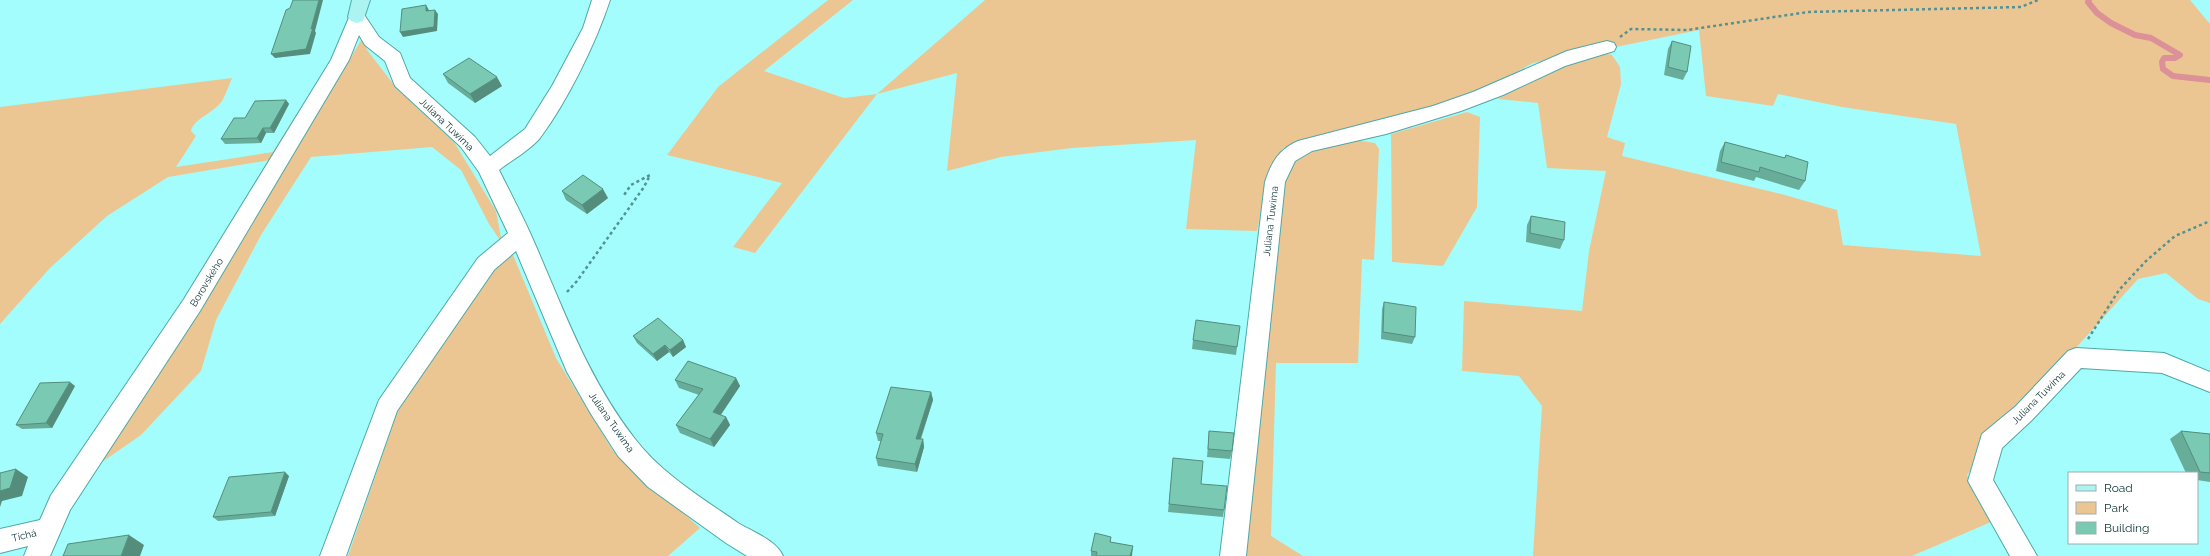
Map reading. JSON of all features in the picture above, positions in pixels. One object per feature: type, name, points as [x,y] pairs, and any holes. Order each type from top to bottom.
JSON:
[{"type":"street","points":[[488,168],[532,134],[561,88],[592,28],[601,0]]},
{"type":"street","points":[[345,48],[372,41],[359,8]]},
{"type":"street","name":"Borovského","points":[[37,556],[60,503],[192,305],[340,60],[359,8]]},
{"type":"street","name":"Juliana Tuwima","points":[[372,41],[393,58],[402,81],[468,142],[488,168],[520,235],[575,365],[599,407],[627,448],[657,479],[690,504],[735,536],[770,556]]},
{"type":"street","name":"Juliana Tuwima","points":[[1233,556],[1274,182],[1280,165],[1294,151],[1313,143],[1372,130],[1480,97],[1547,65],[1586,50],[1607,47]]},
{"type":"street","points":[[333,556],[387,407],[486,264],[520,235]]},
{"type":"street","points":[[2076,358],[2164,364],[2210,382]]},
{"type":"street","name":"Juliana Tuwima","points":[[2024,556],[1980,481],[1990,442],[2024,414],[2076,358]]},
{"type":"street","name":"Tichá","points":[[0,541],[48,530]]},
{"type":"path","points":[[1607,47],[1631,29],[1687,30],[1808,12],[2022,6],[2038,0]]},
{"type":"path","points":[[551,310],[578,281],[644,187],[650,175],[631,185],[624,195]]},
{"type":"path","points":[[2076,358],[2119,290],[2146,261],[2175,236],[2210,221]]},
{"type":"green space","points":[[828,0],[853,0],[764,71],[844,98],[877,94],[755,253],[733,247],[782,183],[667,155],[718,87]]},
{"type":"green space","points":[[985,0],[2190,0],[2210,24],[2210,303],[2198,299],[2166,273],[2138,279],[1991,442],[1967,475],[1991,522],[1912,556],[1533,556],[1542,406],[1519,376],[1462,371],[1464,301],[1582,311],[1589,251],[1606,171],[1547,168],[1538,103],[1498,99],[1554,66],[1591,51],[1533,63],[1465,99],[1370,127],[1341,129],[1283,148],[1268,172],[1257,231],[1186,229],[1196,140],[1072,148],[1001,157],[947,171],[957,73],[877,94]],"holes":[[[1699,30],[1706,96],[1773,106],[1778,94],[1842,107],[1956,124],[1981,256],[1843,245],[1837,210],[1785,195],[1622,156],[1625,143],[1607,137],[1621,84],[1620,67],[1612,55],[1596,51]]]},
{"type":"green space","points":[[363,37],[367,50],[398,90],[454,142],[496,211],[502,243],[489,224],[461,170],[432,147],[311,157],[261,235],[216,320],[201,371],[141,435],[92,469],[178,342]]},
{"type":"green space","points":[[232,78],[222,101],[200,119],[193,127],[191,131],[196,136],[176,167],[273,152],[302,105],[270,160],[168,177],[107,216],[50,268],[0,324],[0,107]]},
{"type":"green space","points":[[1467,112],[1480,117],[1477,207],[1443,266],[1392,262],[1391,134]]},
{"type":"green space","points":[[1349,139],[1375,143],[1379,149],[1374,260],[1362,259],[1358,363],[1276,363],[1271,536],[1303,556],[1243,556],[1285,176],[1298,153]]},
{"type":"green space","points":[[513,255],[556,358],[613,451],[700,528],[668,556],[348,556],[401,401],[494,266]]},
{"type":"building","points":[[293,0],[319,0],[311,29],[313,28],[306,49],[271,54],[286,10],[290,8]]},
{"type":"building","points":[[426,5],[426,11],[435,10],[434,27],[400,32],[402,9]]},
{"type":"building","points":[[1672,41],[1691,46],[1687,72],[1668,67]]},
{"type":"building","points":[[469,58],[497,77],[470,94],[443,74]]},
{"type":"building","points":[[286,100],[270,128],[263,128],[257,138],[221,139],[234,118],[245,118],[255,101]]},
{"type":"building","points":[[1725,142],[1785,158],[1786,155],[1808,162],[1805,181],[1760,167],[1759,172],[1721,162]]},
{"type":"building","points":[[583,175],[603,189],[582,205],[562,191]]},
{"type":"building","points":[[1531,216],[1565,222],[1564,240],[1530,233]]},
{"type":"building","points":[[1384,302],[1416,307],[1415,337],[1383,332]]},
{"type":"building","points":[[658,318],[683,340],[670,350],[665,345],[653,354],[633,336]]},
{"type":"building","points":[[1196,320],[1240,326],[1237,347],[1193,340]]},
{"type":"building","points":[[688,361],[736,378],[713,412],[726,417],[710,439],[676,425],[703,389],[675,380]]},
{"type":"building","points":[[70,382],[46,423],[16,425],[40,383]]},
{"type":"building","points":[[891,387],[931,392],[916,439],[923,439],[915,464],[876,458],[883,434],[876,433]]},
{"type":"building","points":[[1209,431],[1234,433],[1232,451],[1208,449]]},
{"type":"building","points":[[2181,431],[2210,434],[2210,473],[2200,472]]},
{"type":"building","points":[[1173,458],[1203,461],[1201,484],[1227,486],[1224,510],[1169,504]]},
{"type":"building","points":[[16,469],[10,488],[0,491],[0,473]]},
{"type":"building","points":[[285,472],[271,512],[213,517],[229,477]]},
{"type":"building","points":[[1095,533],[1111,537],[1110,542],[1133,546],[1130,556],[1096,556],[1097,552],[1091,551]]},
{"type":"building","points":[[129,535],[121,556],[63,556],[68,544]]},
{"type":"waterway","points":[[2089,0],[2088,2],[2097,13],[2111,23],[2135,35],[2151,38],[2180,55],[2175,58],[2164,58],[2162,62],[2163,69],[2173,76],[2210,80]]}]
